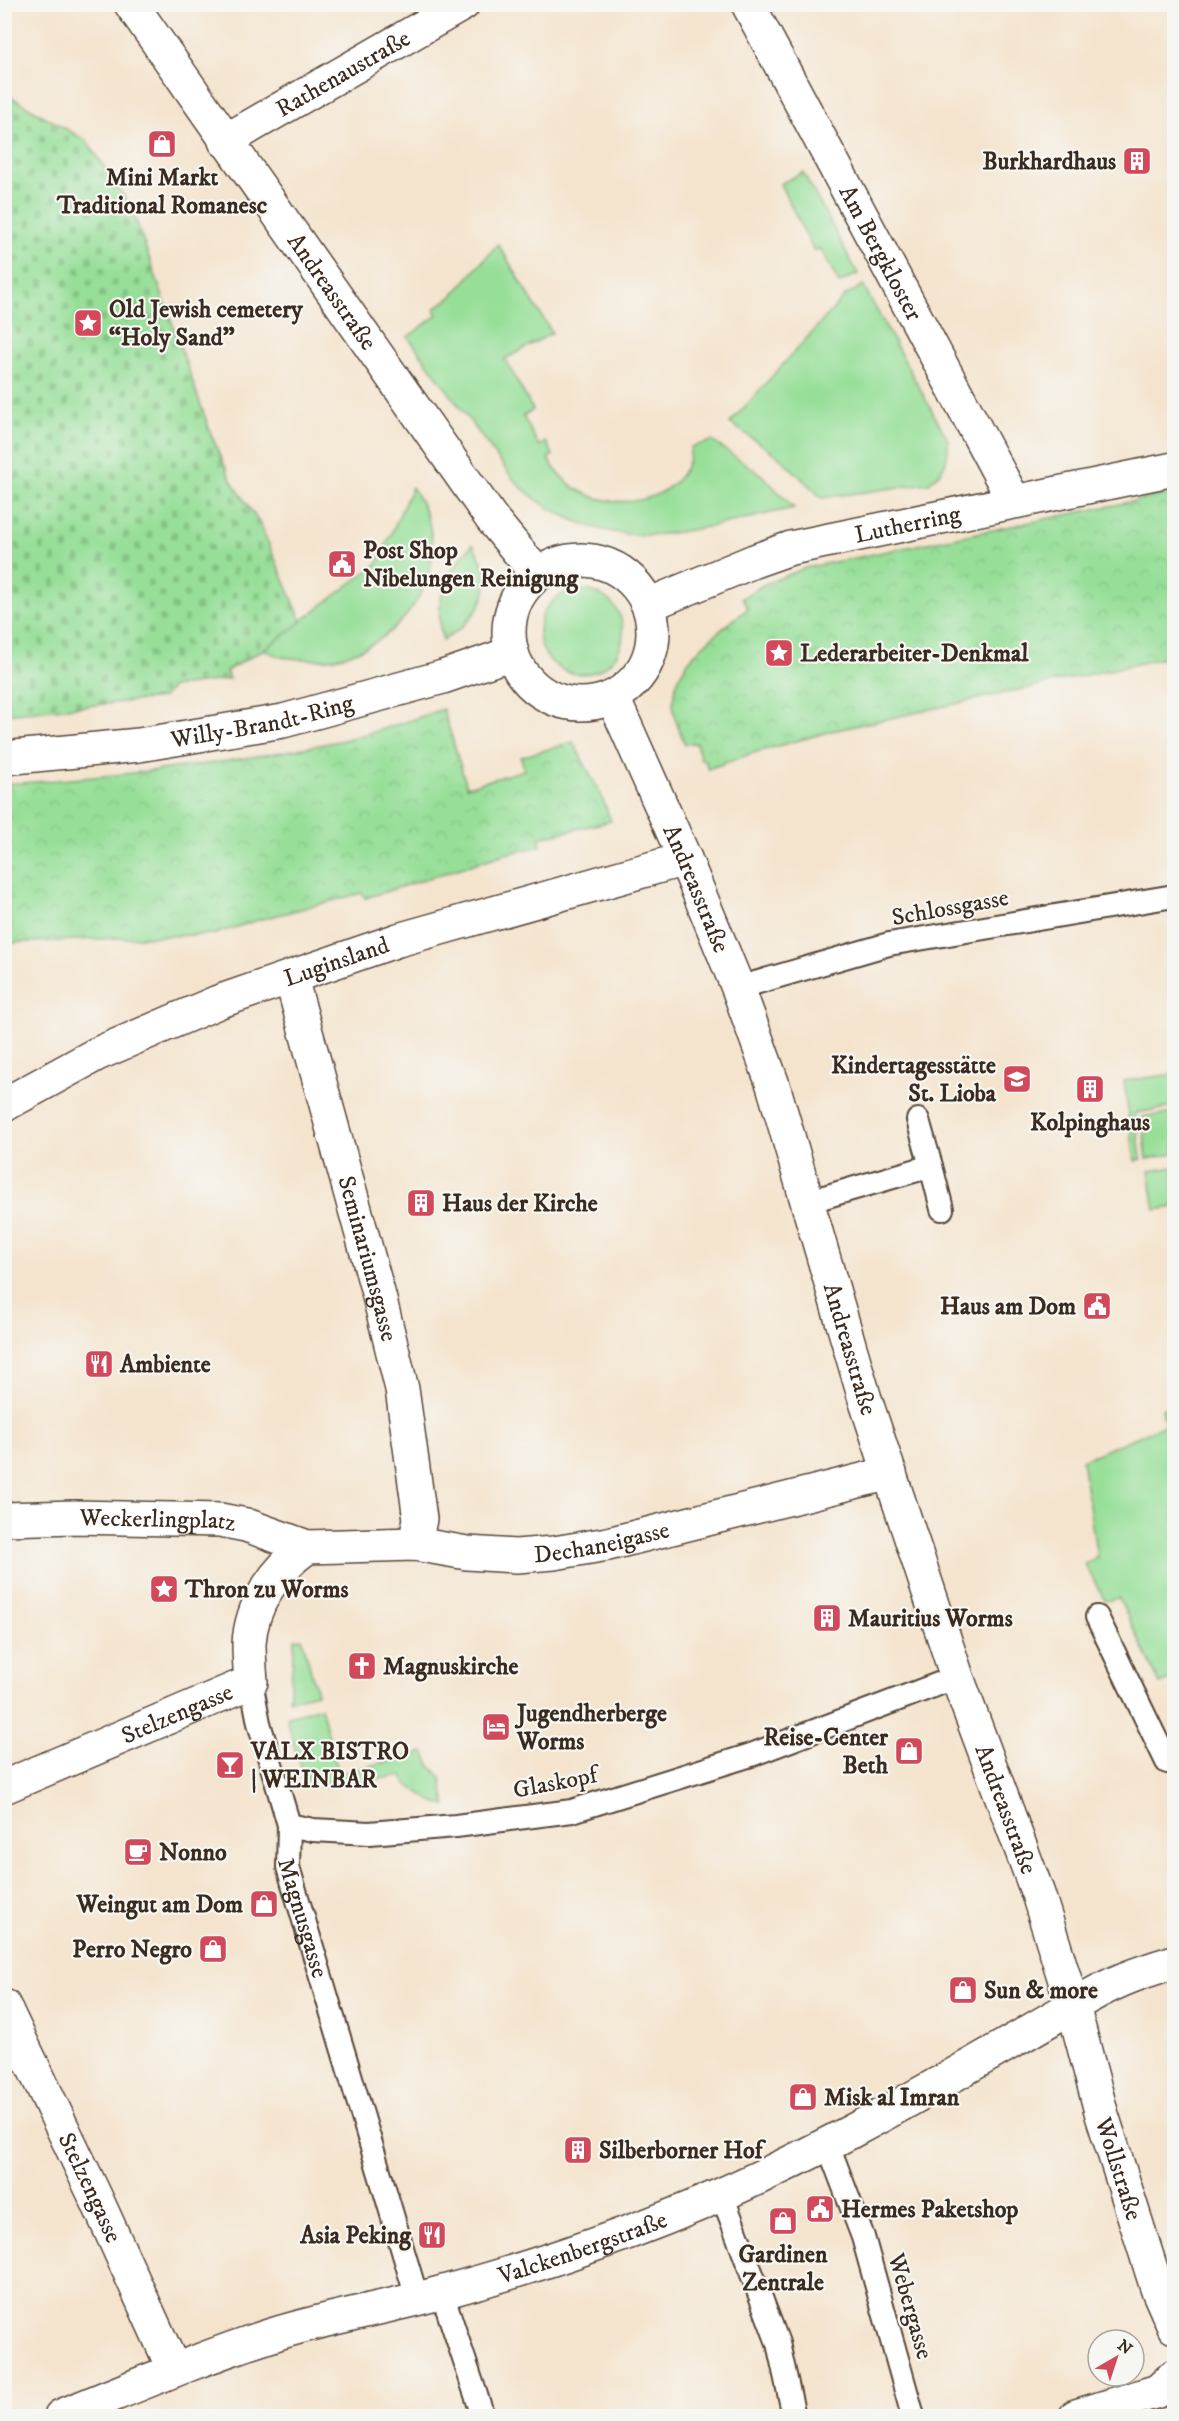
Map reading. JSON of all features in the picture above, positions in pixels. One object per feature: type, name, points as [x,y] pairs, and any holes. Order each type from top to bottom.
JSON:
[{"type":"street","name":"Andreasstraße","points":[[131,4],[492,519],[537,574]]},
{"type":"street","name":"Rathenaustraße","points":[[225,141],[463,4]]},
{"type":"street","name":"Am Bergkloster","points":[[748,4],[1014,501]]},
{"type":"street","name":"Lutherring","points":[[648,605],[791,548],[1174,469]]},
{"type":"street","points":[[593,560],[621,571],[642,592],[648,605],[653,620],[654,635],[649,658],[637,678],[613,698],[582,705],[552,698],[527,680],[512,653],[509,624],[512,609],[527,584],[537,574],[564,562],[593,560]]},
{"type":"street","name":"Willy-Brandt-Ring","points":[[4,758],[139,745],[283,721],[443,677],[512,653]]},
{"type":"street","name":"Andreasstraße","points":[[613,698],[685,859],[738,988],[773,1085],[890,1473],[957,1677],[1038,1894],[1073,2006]]},
{"type":"street","name":"Luginsland","points":[[4,1105],[107,1050],[218,1002],[398,940],[685,859]]},
{"type":"street","name":"Seminariumsgasse","points":[[291,978],[380,1296],[402,1389],[420,1519],[415,1544]]},
{"type":"street","name":"Dechaneigasse","points":[[307,1547],[415,1544],[493,1555],[554,1553],[608,1544],[890,1473]]},
{"type":"street","name":"Weckerlingplatz","points":[[4,1519],[75,1517],[220,1520],[246,1525],[307,1547]]},
{"type":"street","name":"Magnusgasse","points":[[251,1682],[249,1643],[255,1617],[266,1590],[279,1571],[307,1547]]},
{"type":"street","name":"Stelzengasse","points":[[4,1787],[251,1682]]},
{"type":"street","name":"Valckenbergstraße","points":[[61,2416],[174,2370],[273,2335],[429,2296],[548,2261],[634,2231],[722,2194],[828,2145],[1103,1987],[1174,1962]]},
{"type":"street","name":"Stelzengasse","points":[[4,2006],[95,2196],[174,2370]]},
{"type":"street","name":"Wollstraße","points":[[1073,2006],[1102,2115],[1157,2288],[1174,2327]]},
{"type":"street","points":[[1076,2416],[1158,2391],[1174,2376]]},
{"type":"lane","name":"Schlossgasse","points":[[738,988],[889,944],[1174,896]]},
{"type":"lane","points":[[918,1120],[942,1209]]},
{"type":"lane","points":[[807,1202],[931,1166]]},
{"type":"lane","points":[[1097,1617],[1167,1762],[1174,1760]]},
{"type":"lane","name":"Glaskopf","points":[[289,1825],[313,1830],[369,1833],[456,1826],[572,1811],[751,1755],[957,1677]]},
{"type":"lane","name":"Magnusgasse","points":[[251,1682],[260,1723],[289,1825],[288,1867],[429,2296],[483,2416]]},
{"type":"lane","name":"Webergasse","points":[[828,2145],[863,2237],[913,2416]]},
{"type":"lane","points":[[722,2194],[778,2343],[794,2416]]},
{"type":"green space","name":"Old Jewish cemetery “Holy Sand”","points":[[4,93],[87,141],[132,209],[212,437],[231,480],[260,524],[302,622],[264,649],[226,671],[229,679],[172,687],[163,698],[5,714]]},
{"type":"green space","points":[[803,172],[858,274],[839,283],[820,248],[814,251],[780,184]]},
{"type":"green space","points":[[498,244],[552,333],[505,359],[533,410],[523,416],[539,446],[546,442],[553,455],[548,459],[568,483],[600,499],[635,501],[651,497],[678,479],[687,464],[691,447],[712,441],[762,475],[794,508],[696,529],[643,535],[602,530],[582,523],[544,505],[528,493],[513,479],[408,337],[437,315],[434,309],[452,296]]},
{"type":"green space","points":[[863,285],[948,440],[947,459],[939,474],[929,483],[822,498],[778,456],[730,423],[845,296]]},
{"type":"green space","points":[[412,487],[428,521],[431,533],[431,559],[425,584],[413,606],[397,626],[376,641],[353,653],[328,659],[287,658],[264,649],[378,563]]},
{"type":"green space","points":[[1174,493],[1173,656],[832,731],[753,753],[708,769],[705,760],[701,760],[696,743],[685,744],[674,713],[674,695],[678,679],[696,652],[748,608],[742,598],[765,584],[805,568]]},
{"type":"green space","points":[[473,544],[485,571],[485,592],[476,612],[469,620],[443,640],[439,613],[444,588],[456,565]]},
{"type":"green space","points":[[581,590],[597,593],[611,602],[620,616],[623,632],[620,648],[611,662],[597,671],[581,674],[565,671],[551,662],[542,648],[539,632],[542,616],[551,602],[565,593]]},
{"type":"green space","points":[[443,709],[467,787],[524,770],[521,757],[573,742],[601,795],[611,821],[539,838],[541,846],[505,854],[365,898],[362,893],[215,934],[5,943],[5,784],[89,778],[215,763],[298,749],[352,738]]},
{"type":"green space","points":[[1174,1074],[1174,1107],[1135,1113],[1141,1159],[1135,1161],[1124,1081]]},
{"type":"green space","points":[[1174,1113],[1174,1154],[1147,1159],[1142,1117]]},
{"type":"green space","points":[[1174,1167],[1174,1207],[1155,1210],[1149,1171]]},
{"type":"green space","points":[[1174,1406],[1174,1678],[1160,1684],[1119,1598],[1105,1601],[1085,1564],[1097,1557],[1082,1460],[1165,1425],[1162,1408]]},
{"type":"green space","points":[[302,1638],[317,1693],[289,1700],[295,1639]]},
{"type":"green space","points":[[321,1707],[339,1774],[424,1752],[430,1766],[441,1777],[446,1806],[432,1801],[405,1783],[403,1775],[326,1787],[315,1785],[305,1778],[287,1722],[288,1716]]},
{"type":"place","name":"Mini Markt Traditional Romanesc","points":[[162,144]]},
{"type":"place","name":"Burkhardhaus","points":[[1137,161]]},
{"type":"place","name":"Old Jewish cemetery “Holy Sand”","points":[[88,323]]},
{"type":"place","name":"Post Shop Nibelungen Reinigung","points":[[342,564]]},
{"type":"place","name":"Lederarbeiter-Denkmal","points":[[779,653]]},
{"type":"place","name":"Kindertagesstätte St. Lioba","points":[[1017,1079]]},
{"type":"place","name":"Kolpinghaus","points":[[1090,1089]]},
{"type":"place","name":"Haus der Kirche","points":[[421,1203]]},
{"type":"place","name":"Haus am Dom","points":[[1097,1306]]},
{"type":"place","name":"Ambiente","points":[[99,1364]]},
{"type":"place","name":"Thron zu Worms","points":[[164,1589]]},
{"type":"place","name":"Mauritius Worms","points":[[827,1618]]},
{"type":"place","name":"Magnuskirche","points":[[362,1666]]},
{"type":"place","name":"Jugendherberge Worms","points":[[496,1727]]},
{"type":"place","name":"Reise-Center Beth","points":[[909,1751]]},
{"type":"place","name":"VALX BISTRO | WEINBAR","points":[[230,1765]]},
{"type":"place","name":"Nonno","points":[[138,1852]]},
{"type":"place","name":"Weingut am Dom","points":[[264,1904]]},
{"type":"place","name":"Perro Negro","points":[[213,1949]]},
{"type":"place","name":"Sun & more","points":[[963,1990]]},
{"type":"place","name":"Misk al Imran","points":[[803,2097]]},
{"type":"place","name":"Silberborner Hof","points":[[578,2150]]},
{"type":"place","name":"Hermes Paketshop","points":[[820,2209]]},
{"type":"place","name":"Gardinen Zentrale","points":[[783,2221]]},
{"type":"place","name":"Asia Peking","points":[[432,2235]]}]
